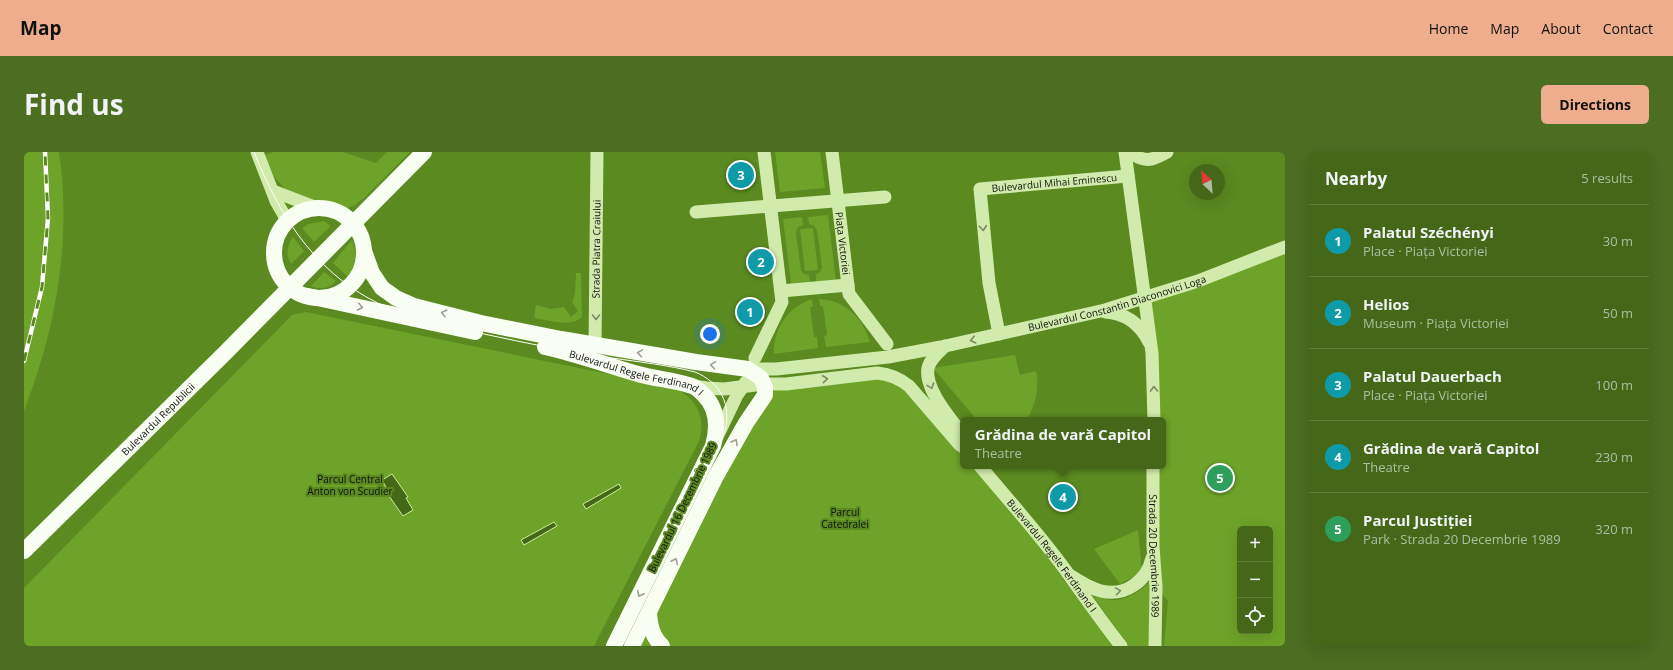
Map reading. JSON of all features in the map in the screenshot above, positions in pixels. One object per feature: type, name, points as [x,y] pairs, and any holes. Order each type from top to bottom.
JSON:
[{"type":"main road","name":"Bulevardul Republicii","points":[[24,551],[220,359],[424,152]]},
{"type":"main road","points":[[353,224],[341,214],[326,209],[314,209],[302,212],[288,222],[278,237],[275,256],[278,271],[290,287],[300,293],[308,296],[324,297],[336,294],[352,284],[360,272],[364,252]]},
{"type":"main road","name":"Bulevardul Regele Ferdinand I","points":[[353,224],[361,236],[369,268],[378,283],[391,295],[407,304],[481,323],[595,346],[756,371]]},
{"type":"main road","name":"Bulevardul Regele Ferdinand I","points":[[308,296],[564,351],[639,374],[693,386]]},
{"type":"main road","name":"Bulevardul 16 Decembrie 1989","points":[[632,646],[716,476],[765,393],[756,371]]},
{"type":"main road","points":[[693,386],[704,395],[714,410],[716,433],[713,446]]},
{"type":"main road","name":"Bulevardul 16 Decembrie 1989","points":[[614,646],[713,446]]},
{"type":"main road","points":[[649,613],[654,637],[662,646]]},
{"type":"street","points":[[257,152],[280,209],[288,222]]},
{"type":"street","name":"Strada Piatra Craiului","points":[[595,346],[597,152]]},
{"type":"street","points":[[764,152],[766,207],[782,302],[756,371],[888,357],[945,346]]},
{"type":"street","name":"Piața Victoriei","points":[[832,152],[849,294],[887,344]]},
{"type":"street","points":[[1125,152],[1152,358]]},
{"type":"street","points":[[1130,152],[1140,158],[1148,160],[1155,159],[1167,152]]},
{"type":"street","name":"Bulevardul Mihai Eminescu","points":[[999,334],[989,283],[980,189],[1128,176]]},
{"type":"street","points":[[273,191],[312,206],[326,209]]},
{"type":"street","name":"Piața Victoriei","points":[[696,212],[885,197]]},
{"type":"street","name":"Bulevardul Constantin Diaconovici Loga","points":[[945,346],[1093,313],[1145,298],[1198,281],[1285,246]]},
{"type":"street","name":"Piața Victoriei","points":[[781,291],[848,285]]},
{"type":"street","points":[[1093,313],[1115,313],[1133,321],[1147,338],[1151,349],[1152,358],[1154,417]]},
{"type":"street","points":[[945,346],[932,359],[928,367],[928,377],[930,386],[935,396],[960,431]]},
{"type":"street","name":"Bulevardul Regele Ferdinand I","points":[[693,386],[718,389],[742,387],[756,371],[786,384],[886,374],[909,386],[960,445]]},
{"type":"street","points":[[758,407],[775,390],[786,384]]},
{"type":"street","name":"Bulevardul 16 Decembrie 1989","points":[[713,446],[742,387]]},
{"type":"street","name":"Bulevardul Regele Ferdinand I","points":[[983,469],[1017,509],[1069,575],[1076,587],[1121,646]]},
{"type":"street","name":"Strada 20 Decembrie 1989","points":[[1154,469],[1153,546],[1156,587],[1154,646]]},
{"type":"street","points":[[1069,575],[1101,591],[1123,591],[1136,584],[1146,574],[1151,563],[1153,546]]},
{"type":"green space","points":[[24,152],[59,152],[63,185],[64,218],[62,251],[53,316],[45,348],[24,411]]},
{"type":"green space","points":[[273,152],[343,152],[376,163],[387,152],[410,152],[364,198],[355,205],[345,209],[332,209],[288,192],[274,177],[264,156]]},
{"type":"green space","points":[[775,152],[820,152],[825,188],[780,192]]},
{"type":"green space","points":[[828,215],[836,281],[816,282],[816,274],[820,272],[822,267],[817,230],[813,225],[809,224],[808,217]]},
{"type":"green space","points":[[802,217],[803,225],[797,228],[796,234],[801,270],[804,274],[809,275],[810,283],[791,284],[783,219]]},
{"type":"green space","points":[[324,221],[331,226],[314,242],[302,228],[308,224]]},
{"type":"green space","points":[[813,228],[818,270],[805,271],[800,229]]},
{"type":"green space","points":[[293,237],[304,251],[291,264],[288,257],[288,251],[289,244]]},
{"type":"green space","points":[[352,240],[355,250],[355,259],[348,277],[333,263]]},
{"type":"green space","points":[[1285,250],[1285,646],[1164,646],[1168,601],[1156,587],[1154,469],[1166,469],[1166,417],[1154,417],[1145,301]]},
{"type":"green space","points":[[324,272],[336,281],[330,286],[324,288],[311,286]]},
{"type":"green space","points":[[576,273],[581,273],[582,317],[565,323],[534,318],[536,305],[551,309],[564,307],[571,317],[578,311],[572,302],[575,294]]},
{"type":"green space","points":[[812,299],[813,307],[810,307],[814,337],[817,337],[818,348],[774,354],[776,336],[784,320],[796,307]]},
{"type":"green space","points":[[819,299],[837,303],[852,312],[863,325],[870,342],[826,347],[824,336],[827,335],[823,306],[820,306]]},
{"type":"green space","name":"Parcul Central Anton von Scudier","points":[[306,312],[672,387],[693,401],[700,415],[701,432],[699,441],[594,646],[24,646],[24,588],[292,315]]},
{"type":"green space","points":[[1015,355],[1020,375],[1036,371],[1036,396],[1028,417],[974,417],[933,368]]},
{"type":"green space","name":"Parcul Catedralei","points":[[894,377],[932,398],[960,437],[960,469],[983,469],[1112,646],[638,646],[655,601],[771,393],[778,388]]},
{"type":"green space","points":[[1138,530],[1142,572],[1120,584],[1094,549]]},
{"type":"green space","points":[[1151,580],[1149,646],[1129,646],[1090,592],[1110,600],[1121,599],[1143,588]]},
{"type":"shaded area","points":[[392,474],[408,497],[406,498],[413,510],[403,516],[387,493],[388,491],[382,480]]},
{"type":"shaded area","points":[[619,484],[621,488],[586,509],[583,504]]},
{"type":"shaded area","points":[[554,522],[557,526],[524,545],[521,540]]},
{"type":"tram line","points":[[254,152],[277,201],[290,224],[306,245],[324,265],[343,282],[366,297],[402,313],[448,326],[596,356],[695,372],[704,376],[717,388],[722,396],[727,412],[725,431],[621,646]]},
{"type":"tram line","points":[[419,313],[456,322]]},
{"type":"tram line","points":[[540,340],[623,354]]},
{"type":"railway","points":[[24,361],[42,287],[48,218],[45,152]]},
{"type":"place","name":"Palatul Dauerbach","points":[[741,175]]},
{"type":"place","name":"Helios","points":[[761,262]]},
{"type":"place","name":"Palatul Széchényi","points":[[750,312]]},
{"type":"place","name":"Parcul Justiției","points":[[1220,478]]},
{"type":"place","name":"Grădina de vară Capitol","points":[[1063,497]]}]
